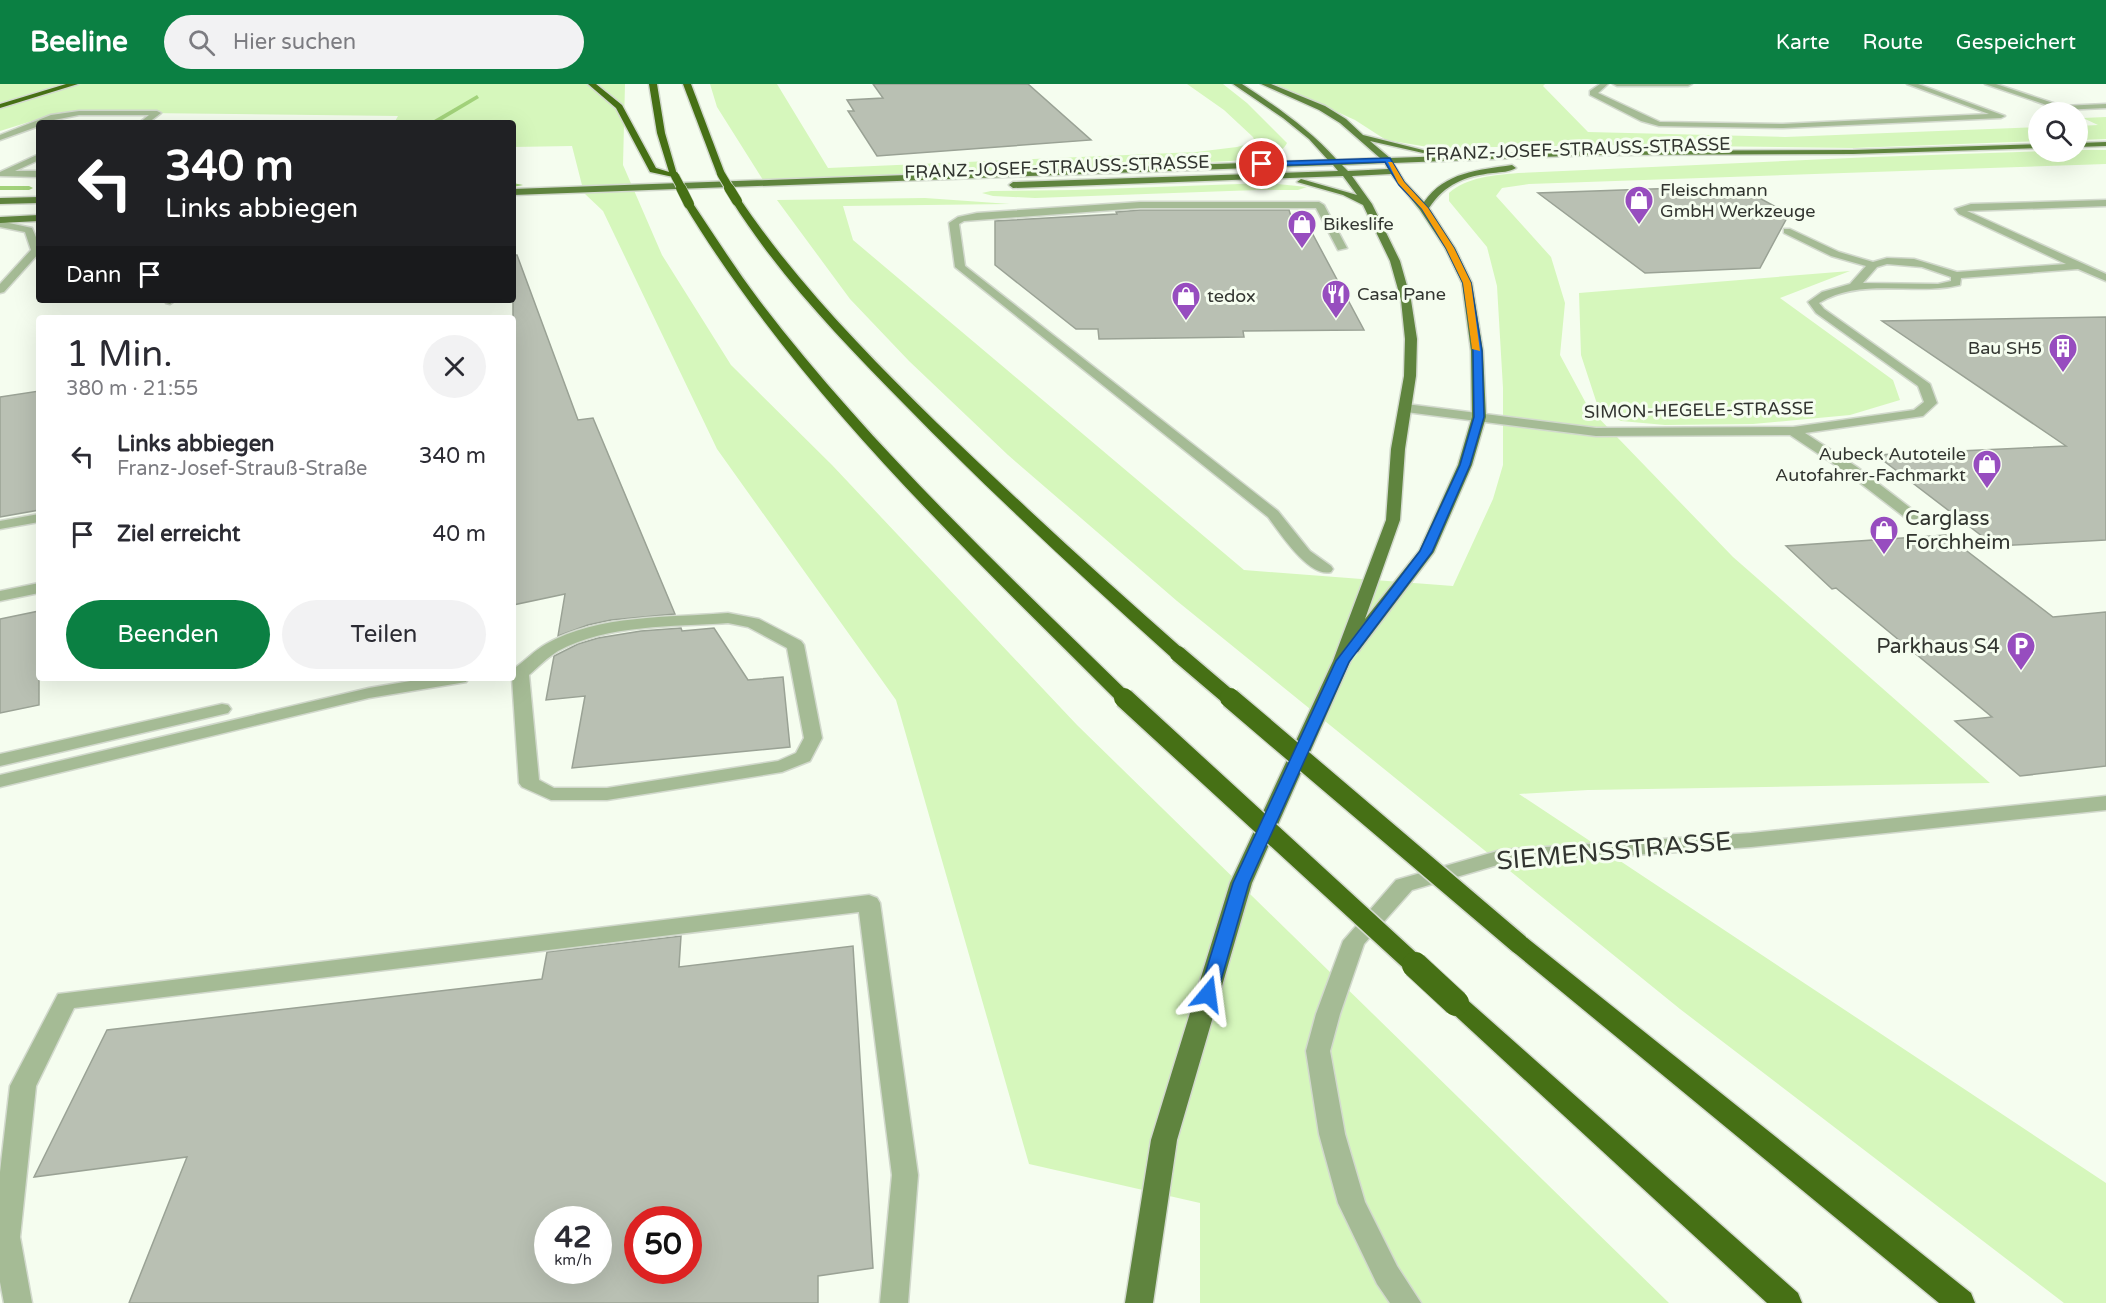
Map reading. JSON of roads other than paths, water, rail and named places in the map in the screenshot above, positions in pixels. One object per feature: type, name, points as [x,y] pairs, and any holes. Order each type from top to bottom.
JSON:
[{"type":"highway","points":[[0,106],[74,84]]},
{"type":"highway","points":[[592,84],[619,106],[653,170],[675,176]]},
{"type":"highway","points":[[653,84],[661,133],[675,176],[709,238],[741,283],[823,386],[957,532],[1123,697],[1456,1003],[1788,1303]]},
{"type":"highway","points":[[687,84],[721,174],[755,231],[788,273],[963,457],[1034,525],[1178,654],[1519,944],[1961,1303]]},
{"type":"main road","points":[[1139,1303],[1164,1140],[1241,883],[1342,661],[1393,520],[1398,449],[1410,376],[1411,339],[1406,300],[1395,261],[1367,204],[1336,161],[1286,116],[1237,84]]},
{"type":"main road","points":[[1264,84],[1322,108],[1359,134],[1401,172],[1401,183],[1424,208],[1450,248],[1467,283],[1477,351],[1479,417],[1465,465],[1426,552],[1342,661]]},
{"type":"main road","points":[[1359,134],[1382,143],[1424,151],[1494,156]]},
{"type":"main road","points":[[2088,145],[2106,144]]},
{"type":"main road","name":"FRANZ-JOSEF-STRAUSS-STRASSE","points":[[1639,163],[1853,152],[2028,146]]},
{"type":"main road","name":"FRANZ-JOSEF-STRAUSS-STRASSE","points":[[516,192],[1494,156],[1675,152],[1853,152]]},
{"type":"main road","points":[[1217,165],[1264,160],[1288,154]]},
{"type":"main road","name":"FRANZ-JOSEF-STRAUSS-STRASSE","points":[[1447,170],[1523,167]]},
{"type":"main road","points":[[1424,208],[1433,193],[1449,181],[1469,174],[1512,168]]},
{"type":"main road","name":"FRANZ-JOSEF-STRAUSS-STRASSE","points":[[1004,185],[1401,172]]},
{"type":"main road","points":[[1227,178],[1306,183],[1346,193],[1367,204]]},
{"type":"main road","name":"FRANZ-JOSEF-STRAUSS-STRASSE","points":[[516,200],[946,187]]},
{"type":"main road","points":[[0,201],[36,200]]},
{"type":"main road","points":[[0,220],[36,218]]},
{"type":"street","points":[[1604,84],[1593,93],[1659,124],[1783,126],[2001,116],[1911,84]]},
{"type":"street","points":[[1617,84],[1688,84]]},
{"type":"street","points":[[1989,84],[2061,108],[2106,106]]},
{"type":"street","points":[[1940,94],[1950,88]]},
{"type":"street","points":[[46,120],[79,113],[157,113],[147,120]]},
{"type":"street","points":[[119,120],[134,113]]},
{"type":"street","points":[[0,138],[36,124]]},
{"type":"street","points":[[1,174],[36,158]]},
{"type":"street","points":[[1,174],[36,174]]},
{"type":"street","points":[[2106,203],[1960,209],[1962,212],[2106,278]]},
{"type":"street","points":[[1325,569],[1305,555],[1273,514],[960,267],[954,223],[977,216],[1140,205],[1319,205],[1341,248]]},
{"type":"street","points":[[0,224],[29,230],[36,250],[0,290]]},
{"type":"street","points":[[1787,231],[1835,254],[1874,265],[1887,261],[1912,261],[1938,267],[1956,275],[2079,266]]},
{"type":"street","name":"SIMON-HEGELE-STRASSE","points":[[1854,286],[1874,265]]},
{"type":"street","name":"SIMON-HEGELE-STRASSE","points":[[1406,408],[1596,432],[1793,430],[1918,412],[1931,403],[1924,384],[1820,311],[1814,302],[1826,294],[1854,286],[1938,286],[1956,283],[1956,275]]},
{"type":"street","points":[[1793,430],[1852,470],[1912,516]]},
{"type":"street","points":[[0,525],[36,519]]},
{"type":"street","points":[[0,596],[36,589]]},
{"type":"street","points":[[728,618],[753,623],[795,645],[813,738],[803,757],[782,766],[607,794],[551,794],[529,783],[516,672],[552,648],[587,634],[616,627],[728,618]]},
{"type":"street","points":[[0,781],[369,693],[442,681]]},
{"type":"street","points":[[0,760],[222,709]]},
{"type":"street","name":"SIEMENSSTRASSE","points":[[1407,1303],[1387,1275],[1352,1203],[1332,1134],[1318,1051],[1328,1014],[1354,941],[1404,885],[1501,857],[1751,840],[2106,803]]},
{"type":"street","points":[[18,1303],[6,1237],[23,1086],[66,1000],[869,903],[905,1176],[894,1303]]},
{"type":"waterway","points":[[437,120],[477,97]]},
{"type":"waterway","points":[[0,188],[29,188]]},
{"type":"place","name":"Fleischmann GmbH Werkzeuge","points":[[1639,226]]},
{"type":"place","name":"Bikeslife","points":[[1302,250]]},
{"type":"place","name":"Casa Pane","points":[[1336,320]]},
{"type":"place","name":"tedox","points":[[1186,322]]},
{"type":"place","name":"Bau SH5","points":[[2063,374]]},
{"type":"place","name":"Aubeck Autoteile Autofahrer-Fachmarkt","points":[[1987,490]]},
{"type":"place","name":"Carglass Forchheim","points":[[1884,556]]},
{"type":"place","name":"Parkhaus S4","points":[[2021,672]]}]
